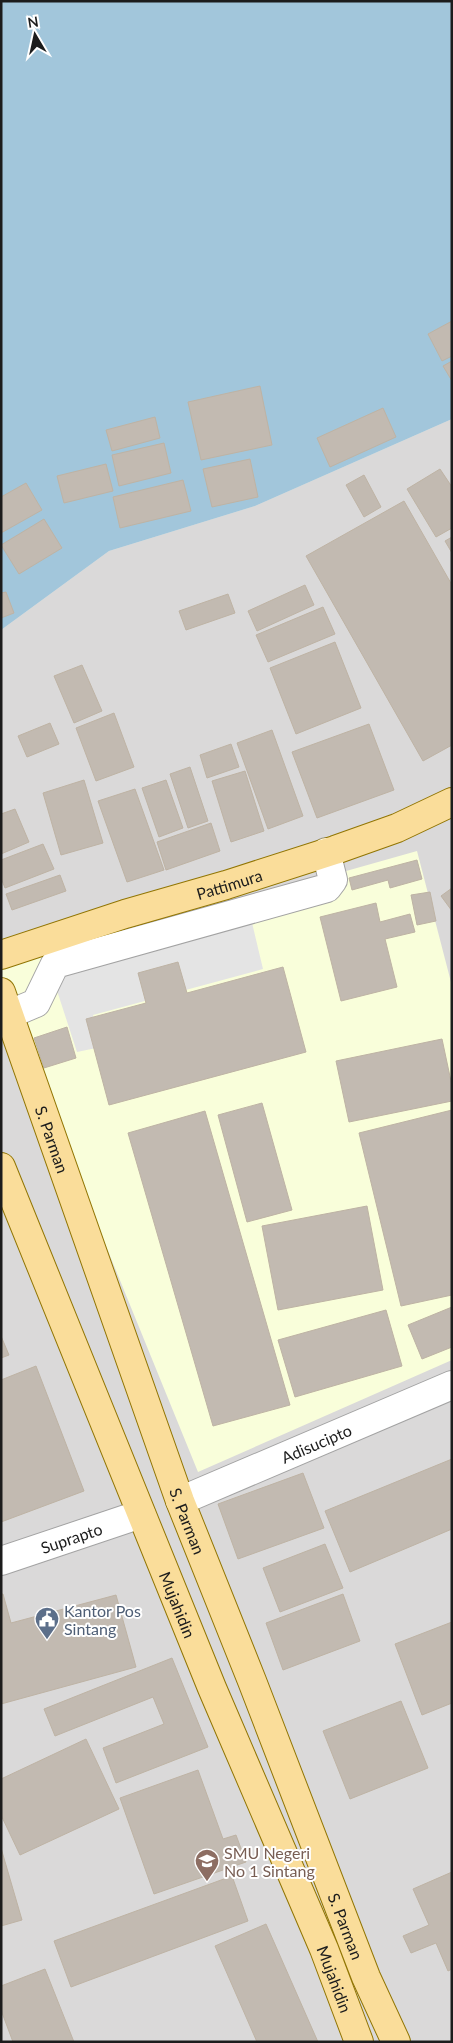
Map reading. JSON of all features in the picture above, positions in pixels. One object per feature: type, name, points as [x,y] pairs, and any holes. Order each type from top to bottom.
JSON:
[{"type":"main road","name":"Pattimura","points":[[1,955],[125,914],[226,885],[397,828],[452,802]]},
{"type":"main road","name":"S. Parman","points":[[6,1003],[180,1501],[252,1681],[366,1977],[396,2042]]},
{"type":"main road","name":"Mujahidin","points":[[1,1167],[212,1688],[324,1949],[359,2042]]},
{"type":"street","points":[[6,1003],[36,1003],[55,964],[327,888],[333,880],[326,852]]},
{"type":"street","name":"Adisucipto","points":[[180,1501],[452,1385]]},
{"type":"street","name":"Suprapto","points":[[1,1561],[141,1514]]},
{"type":"shaded area","points":[[452,419],[452,2042],[1,2042],[1,630],[109,551],[255,506]]},
{"type":"shaded area","points":[[417,851],[452,986],[452,1360],[198,1472],[1,988],[1,963],[286,888]]},
{"type":"shaded area","points":[[248,906],[263,969],[93,1015],[101,1047],[77,1052],[47,960]]},
{"type":"water","points":[[1,1],[452,1],[452,419],[255,506],[109,551],[1,630]]},
{"type":"building","points":[[452,321],[452,356],[442,361],[428,334]]},
{"type":"building","points":[[452,361],[452,381],[443,366]]},
{"type":"building","points":[[260,386],[272,445],[201,460],[188,402]]},
{"type":"building","points":[[383,408],[396,437],[330,467],[317,438]]},
{"type":"building","points":[[155,417],[160,438],[112,451],[106,430]]},
{"type":"building","points":[[164,443],[171,473],[119,486],[112,455]]},
{"type":"building","points":[[250,459],[258,497],[212,507],[203,469]]},
{"type":"building","points":[[106,464],[113,491],[64,503],[57,476]]},
{"type":"building","points":[[440,469],[452,487],[452,528],[436,537],[407,489]]},
{"type":"building","points":[[364,475],[381,507],[364,517],[346,485]]},
{"type":"building","points":[[183,480],[191,511],[120,528],[113,497]]},
{"type":"building","points":[[26,483],[42,510],[1,533],[1,497]]},
{"type":"building","points":[[404,501],[452,585],[452,745],[423,761],[306,556]]},
{"type":"building","points":[[44,519],[62,548],[19,574],[1,545]]},
{"type":"building","points":[[452,537],[452,553],[445,541]]},
{"type":"building","points":[[305,585],[314,605],[257,631],[248,611]]},
{"type":"building","points":[[6,592],[14,613],[1,618],[1,593]]},
{"type":"building","points":[[228,594],[235,613],[186,630],[179,611]]},
{"type":"building","points":[[323,607],[335,634],[268,662],[256,635]]},
{"type":"building","points":[[335,642],[361,708],[296,734],[270,668]]},
{"type":"building","points":[[82,665],[102,711],[74,723],[54,676]]},
{"type":"building","points":[[114,713],[134,767],[96,781],[76,728]]},
{"type":"building","points":[[50,723],[59,744],[27,757],[18,736]]},
{"type":"building","points":[[369,724],[394,790],[317,818],[292,752]]},
{"type":"building","points":[[272,730],[303,816],[268,829],[237,743]]},
{"type":"building","points":[[231,744],[239,767],[207,778],[200,755]]},
{"type":"building","points":[[190,767],[208,821],[188,828],[170,774]]},
{"type":"building","points":[[245,771],[264,831],[231,842],[212,781]]},
{"type":"building","points":[[84,780],[103,843],[61,855],[43,793]]},
{"type":"building","points":[[166,780],[183,828],[159,837],[142,788]]},
{"type":"building","points":[[135,789],[164,870],[127,882],[98,801]]},
{"type":"building","points":[[15,809],[29,842],[1,854],[1,814]]},
{"type":"building","points":[[211,823],[220,851],[166,870],[157,842]]},
{"type":"building","points":[[43,844],[54,869],[5,888],[1,878],[1,860]]},
{"type":"building","points":[[417,860],[422,879],[390,888],[388,880],[352,890],[349,878]]},
{"type":"building","points":[[60,875],[66,891],[12,910],[6,894]]},
{"type":"building","points":[[452,888],[452,911],[441,896]]},
{"type":"building","points":[[430,892],[436,921],[417,925],[411,895]]},
{"type":"building","points":[[376,903],[380,922],[410,914],[415,932],[385,939],[397,987],[341,1001],[320,917]]},
{"type":"building","points":[[178,962],[187,993],[283,967],[306,1052],[109,1105],[86,1019],[146,1003],[138,973]]},
{"type":"building","points":[[67,1027],[76,1058],[44,1068],[34,1038]]},
{"type":"building","points":[[442,1039],[452,1086],[452,1101],[349,1122],[336,1061]]},
{"type":"building","points":[[262,1103],[292,1210],[247,1222],[218,1115]]},
{"type":"building","points":[[452,1110],[452,1295],[401,1306],[359,1133]]},
{"type":"building","points":[[205,1111],[290,1405],[213,1426],[128,1133]]},
{"type":"building","points":[[367,1206],[383,1290],[278,1310],[262,1226]]},
{"type":"building","points":[[452,1307],[452,1347],[422,1359],[408,1325]]},
{"type":"building","points":[[386,1310],[402,1366],[295,1397],[278,1340]]},
{"type":"building","points":[[1,1336],[9,1355],[1,1358]]},
{"type":"building","points":[[36,1366],[84,1491],[1,1522],[1,1380]]},
{"type":"building","points":[[452,1459],[452,1529],[350,1572],[325,1511]]},
{"type":"building","points":[[303,1473],[324,1528],[238,1559],[218,1504]]},
{"type":"building","points":[[325,1544],[343,1588],[280,1612],[263,1568]]},
{"type":"building","points":[[1,1594],[3,1594],[11,1623],[116,1595],[136,1667],[1,1704]]},
{"type":"building","points":[[343,1594],[360,1641],[283,1670],[266,1623]]},
{"type":"building","points":[[452,1622],[452,1703],[422,1715],[395,1644]]},
{"type":"building","points":[[172,1658],[208,1747],[116,1783],[103,1748],[164,1724],[153,1697],[55,1736],[44,1709]]},
{"type":"building","points":[[401,1701],[428,1768],[350,1799],[323,1731]]},
{"type":"building","points":[[86,1739],[119,1809],[20,1855],[1,1815],[1,1779]]},
{"type":"building","points":[[198,1770],[223,1839],[236,1835],[246,1862],[154,1894],[120,1798]]},
{"type":"building","points":[[1,1848],[22,1920],[1,1926]]},
{"type":"building","points":[[452,1872],[452,1969],[448,1971],[436,1943],[411,1953],[403,1936],[429,1925],[413,1889]]},
{"type":"building","points":[[232,1876],[248,1921],[71,1987],[54,1941]]},
{"type":"building","points":[[266,1924],[318,2042],[257,2042],[215,1946]]},
{"type":"building","points":[[45,1969],[74,2042],[13,2042],[1,2010],[1,1986]]},
{"type":"place","name":"Kantor Pos Sintang","points":[[47,1640]]},
{"type":"place","name":"SMU Negeri No 1 Sintang","points":[[207,1882]]}]
